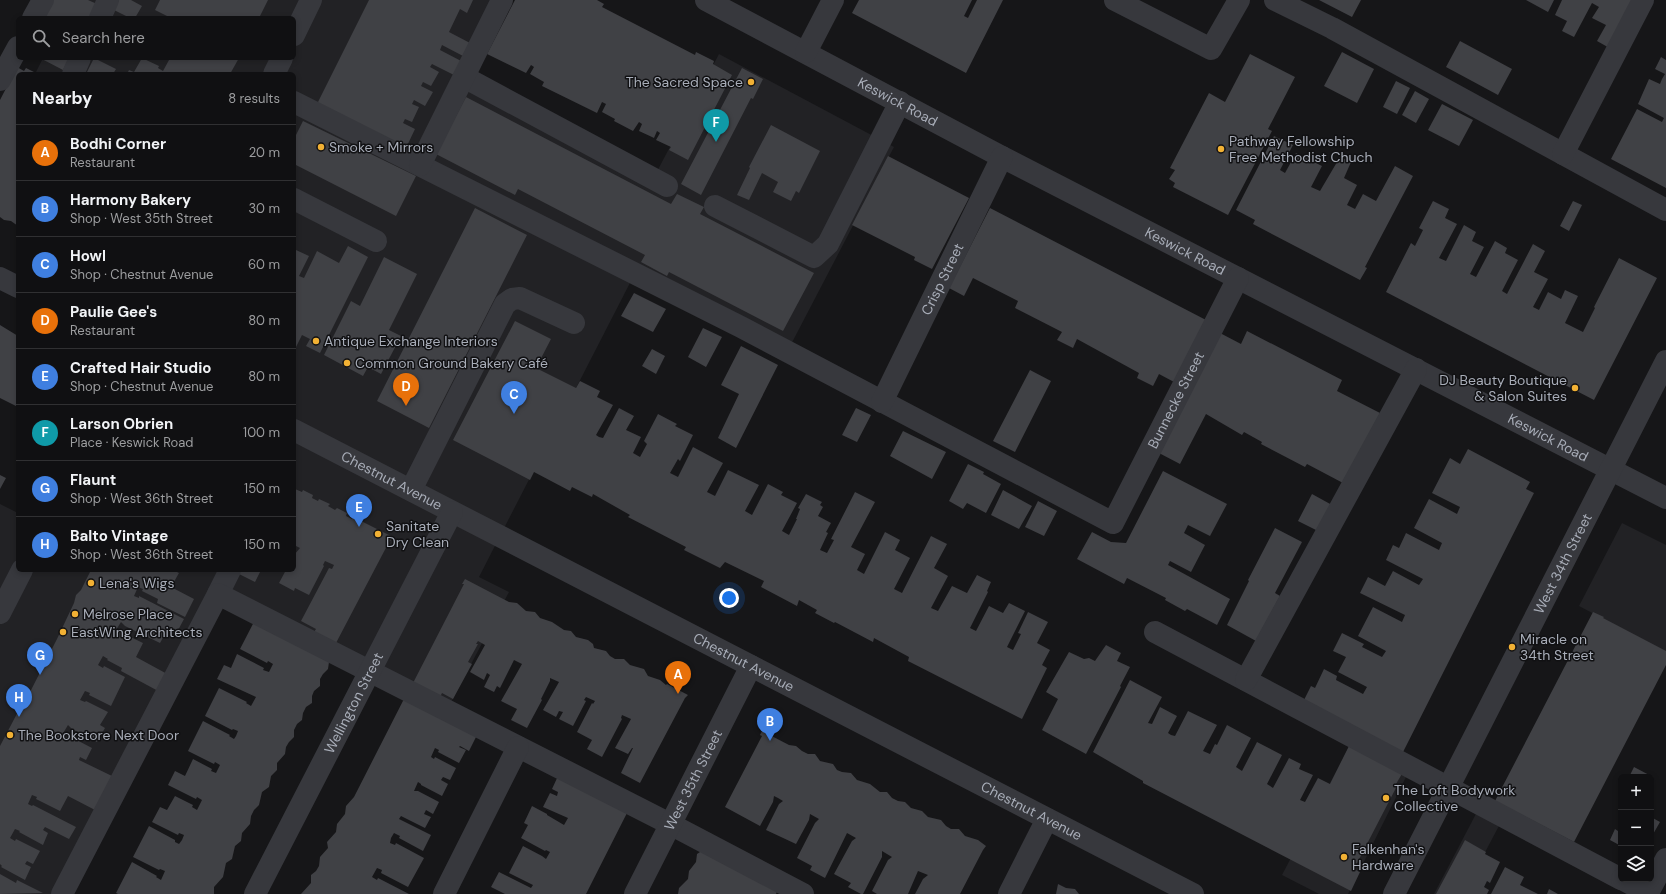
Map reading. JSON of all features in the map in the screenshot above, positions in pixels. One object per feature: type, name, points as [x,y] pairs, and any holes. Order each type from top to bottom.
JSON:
[{"type":"street","points":[[35,16],[43,0]]},
{"type":"street","points":[[101,16],[108,0]]},
{"type":"street","points":[[296,30],[311,0]]},
{"type":"street","points":[[420,165],[502,0]]},
{"type":"street","name":"Keswick Road","points":[[706,0],[1002,157],[1666,498]]},
{"type":"street","points":[[806,52],[833,0]]},
{"type":"street","points":[[1115,0],[1211,49],[1239,0]]},
{"type":"street","points":[[1275,0],[1332,28],[1666,210]]},
{"type":"street","points":[[1563,154],[1643,0]]},
{"type":"street","points":[[0,80],[16,51]]},
{"type":"street","points":[[74,72],[79,60]]},
{"type":"street","points":[[275,72],[281,60]]},
{"type":"street","points":[[464,77],[667,186]]},
{"type":"street","points":[[715,206],[814,257],[828,244],[900,102]]},
{"type":"street","points":[[296,103],[741,327],[882,402]]},
{"type":"street","name":"Crisp Street","points":[[882,402],[1002,157]]},
{"type":"street","points":[[296,200],[376,241]]},
{"type":"street","points":[[0,278],[16,286]]},
{"type":"street","name":"Bunnecke Street","points":[[882,402],[1113,522],[1238,278]]},
{"type":"street","points":[[411,490],[505,304],[512,299],[520,298],[574,323]]},
{"type":"street","name":"West 34th Street","points":[[1394,894],[1666,361]]},
{"type":"street","points":[[1246,680],[1416,369]]},
{"type":"street","name":"Chestnut Avenue","points":[[296,436],[411,490],[1193,894]]},
{"type":"street","name":"Wellington Street","points":[[255,894],[452,512]]},
{"type":"street","points":[[0,613],[21,572]]},
{"type":"street","points":[[62,894],[229,572]]},
{"type":"street","points":[[218,594],[670,824],[803,894]]},
{"type":"street","points":[[1155,632],[1618,877]]},
{"type":"street","name":"West 35th Street","points":[[635,894],[750,666]]},
{"type":"street","points":[[444,894],[518,747]]},
{"type":"street","points":[[1009,894],[1047,819]]},
{"type":"street","points":[[1654,882],[1666,859]]},
{"type":"street","points":[[1627,882],[1648,893],[1654,882]]},
{"type":"shaded area","points":[[72,0],[508,0],[466,80],[653,179],[719,54],[894,147],[786,354],[632,279],[479,577],[509,592],[448,708],[219,591],[64,894],[0,894],[0,504],[16,512],[16,572],[296,572],[296,72],[36,72],[42,60],[296,60],[296,16],[64,16]]},
{"type":"shaded area","points":[[1622,523],[1666,545],[1666,652],[1579,606]]},
{"type":"shaded area","points":[[1351,743],[1408,773],[1348,894],[1319,894],[1282,875]]},
{"type":"shaded area","points":[[1478,810],[1501,822],[1463,894],[1434,894]]},
{"type":"building","points":[[47,0],[88,0],[97,4],[91,16],[38,16]]},
{"type":"building","points":[[119,0],[131,0],[142,6],[136,16],[126,16],[114,10]]},
{"type":"building","points":[[160,0],[268,0],[260,16],[167,16],[155,10]]},
{"type":"building","points":[[369,0],[473,0],[467,13],[460,9],[449,32],[470,43],[463,56],[442,45],[440,50],[465,63],[458,77],[432,64],[430,67],[439,72],[431,86],[423,82],[421,86],[433,92],[425,106],[414,100],[412,104],[419,107],[412,122],[405,119],[403,123],[415,129],[406,148],[317,104]]},
{"type":"building","points":[[515,0],[597,0],[604,4],[602,7],[695,55],[696,52],[714,61],[713,64],[732,75],[688,160],[669,150],[671,147],[656,140],[660,133],[657,131],[654,138],[639,131],[642,124],[639,122],[633,131],[614,121],[615,119],[602,112],[606,104],[602,102],[597,113],[542,86],[544,82],[530,74],[534,67],[531,65],[526,73],[487,54]]},
{"type":"building","points":[[859,0],[972,0],[964,16],[968,18],[977,0],[1003,0],[966,73],[852,13]]},
{"type":"building","points":[[1319,0],[1361,0],[1352,17]]},
{"type":"building","points":[[1526,0],[1554,0],[1548,12]]},
{"type":"building","points":[[1562,0],[1639,0],[1613,50],[1597,41],[1606,25],[1592,18],[1599,7],[1592,3],[1574,37],[1562,31],[1567,21],[1555,15]]},
{"type":"building","points":[[1460,41],[1512,69],[1498,95],[1446,67]]},
{"type":"building","points":[[1342,52],[1374,69],[1357,103],[1324,86]]},
{"type":"building","name":"Pathway Fellowship Free Methodist Chuch","points":[[1250,54],[1295,77],[1268,129],[1272,131],[1228,215],[1173,187],[1175,183],[1169,179],[1175,170],[1170,168],[1209,93],[1225,102]]},
{"type":"building","points":[[1661,57],[1666,60],[1666,188],[1611,159],[1637,109],[1662,122],[1664,118],[1638,104],[1649,79],[1660,84],[1665,74],[1655,69]]},
{"type":"building","points":[[44,60],[68,60],[63,70]]},
{"type":"building","points":[[93,60],[98,60],[116,69],[114,72],[87,72]]},
{"type":"building","points":[[141,60],[146,60],[159,66],[158,68],[163,71],[169,60],[238,60],[231,72],[134,72]]},
{"type":"building","points":[[17,67],[24,71],[26,68],[34,72],[16,72],[16,225],[0,217],[0,100]]},
{"type":"building","points":[[742,68],[763,79],[753,99],[751,98],[701,195],[681,184]]},
{"type":"building","points":[[1396,81],[1410,88],[1397,114],[1383,107]]},
{"type":"building","points":[[1415,91],[1429,99],[1416,123],[1402,115]]},
{"type":"building","points":[[466,97],[671,204],[677,194],[704,207],[700,214],[814,273],[783,331],[669,272],[667,276],[641,262],[645,255],[518,189],[515,195],[436,154]]},
{"type":"building","points":[[1442,104],[1473,120],[1459,146],[1428,130]]},
{"type":"building","points":[[303,121],[416,176],[396,216],[296,165],[296,135]]},
{"type":"building","points":[[771,125],[820,151],[799,193],[796,191],[791,201],[773,192],[778,182],[762,173],[749,200],[737,195],[750,168],[749,167]]},
{"type":"building","points":[[1274,136],[1293,145],[1280,170],[1285,173],[1296,153],[1322,166],[1311,187],[1320,191],[1340,157],[1351,162],[1344,178],[1357,185],[1347,205],[1355,209],[1363,194],[1376,201],[1395,166],[1413,176],[1365,267],[1367,268],[1360,280],[1253,224],[1255,220],[1236,210]]},
{"type":"building","points":[[888,156],[969,198],[932,269],[914,260],[915,257],[852,225]]},
{"type":"building","points":[[1433,201],[1449,209],[1445,218],[1457,224],[1439,258],[1446,261],[1464,225],[1476,232],[1472,241],[1484,247],[1470,274],[1476,277],[1495,241],[1507,248],[1505,253],[1518,260],[1502,291],[1507,294],[1533,244],[1545,251],[1534,272],[1548,279],[1533,307],[1539,310],[1548,292],[1561,299],[1565,290],[1578,296],[1565,323],[1583,332],[1619,258],[1657,278],[1594,400],[1386,292],[1411,243],[1415,246],[1423,230],[1419,228]]},
{"type":"building","points":[[1573,201],[1582,205],[1569,231],[1560,226]]},
{"type":"building","points":[[475,208],[527,235],[429,428],[377,401]]},
{"type":"building","points":[[990,208],[1206,320],[1174,382],[1159,374],[1153,386],[1137,378],[1139,373],[1077,339],[1073,348],[1057,340],[1062,332],[1015,308],[1018,301],[973,278],[964,296],[949,288]]},
{"type":"building","points":[[348,246],[368,257],[320,353],[306,346],[310,339],[302,335],[296,347],[296,250],[309,256],[299,276],[304,278],[317,251],[339,263]]},
{"type":"building","points":[[384,257],[417,274],[389,330],[401,336],[381,374],[368,367],[363,376],[324,355],[351,301],[360,306]]},
{"type":"building","points":[[634,293],[666,309],[653,332],[621,316]]},
{"type":"building","points":[[515,321],[551,339],[536,368],[576,388],[580,381],[600,391],[597,397],[613,405],[596,435],[599,437],[603,438],[619,408],[634,416],[626,430],[641,437],[633,453],[640,457],[647,444],[644,441],[658,414],[677,424],[675,426],[693,435],[680,461],[678,459],[670,473],[678,477],[693,447],[723,463],[707,492],[715,496],[728,470],[759,485],[745,511],[752,515],[768,484],[783,492],[781,495],[797,503],[782,531],[789,535],[797,519],[800,509],[798,508],[806,494],[822,502],[820,505],[823,507],[818,516],[831,523],[826,532],[828,533],[820,550],[827,553],[834,540],[831,539],[855,492],[875,502],[851,547],[865,554],[857,570],[864,574],[885,532],[900,540],[895,550],[910,558],[894,589],[902,593],[931,536],[947,544],[934,568],[948,576],[931,608],[938,611],[952,586],[967,593],[977,575],[991,582],[987,591],[988,592],[970,628],[976,631],[989,606],[1003,613],[1009,603],[1025,611],[1007,647],[1013,650],[1021,634],[1018,633],[1028,612],[1048,622],[1037,643],[1050,650],[1042,665],[1047,668],[1022,719],[908,661],[909,657],[874,638],[873,642],[815,613],[817,610],[799,600],[797,606],[761,587],[764,581],[725,562],[720,568],[684,550],[686,547],[628,517],[630,515],[593,494],[592,497],[572,487],[570,491],[534,472],[530,480],[453,440]]},
{"type":"building","points":[[0,325],[16,335],[16,406],[0,398]]},
{"type":"building","points":[[703,328],[722,337],[706,367],[688,357]]},
{"type":"building","points":[[1247,331],[1342,380],[1337,391],[1380,413],[1343,483],[1307,464],[1305,467],[1261,444],[1262,442],[1244,432],[1242,435],[1206,414],[1180,464],[1159,453],[1220,333],[1241,344]]},
{"type":"building","points":[[741,346],[778,365],[736,448],[718,438],[739,394],[721,385]]},
{"type":"building","points":[[652,349],[665,356],[656,374],[642,366]]},
{"type":"building","points":[[1030,370],[1051,381],[1015,452],[993,441]]},
{"type":"building","points":[[856,408],[871,415],[857,442],[842,435]]},
{"type":"building","points":[[903,431],[946,452],[932,479],[890,456]]},
{"type":"building","points":[[1468,449],[1530,482],[1526,489],[1534,493],[1401,756],[1302,704],[1311,686],[1315,688],[1324,669],[1337,676],[1336,680],[1363,694],[1367,687],[1338,672],[1346,657],[1333,651],[1342,633],[1364,644],[1362,647],[1382,657],[1386,651],[1358,636],[1373,607],[1402,622],[1405,615],[1360,593],[1368,577],[1385,586],[1393,571],[1419,585],[1423,579],[1386,560],[1393,545],[1399,548],[1406,533],[1439,550],[1442,543],[1414,528],[1429,499],[1457,514],[1460,507],[1432,493],[1450,458],[1460,464]]},
{"type":"building","points":[[968,464],[984,472],[983,474],[1001,484],[986,513],[967,503],[963,509],[949,501]]},
{"type":"building","points":[[1163,471],[1227,504],[1210,536],[1188,525],[1184,533],[1205,545],[1191,572],[1170,561],[1168,565],[1230,599],[1217,625],[1187,609],[1185,611],[1165,600],[1166,598],[1127,578],[1124,584],[1077,559],[1092,532],[1111,542],[1126,543]]},
{"type":"building","points":[[0,475],[6,478],[0,489]]},
{"type":"building","points":[[296,489],[302,492],[303,490],[313,495],[312,498],[318,501],[319,499],[330,504],[328,506],[335,510],[337,508],[347,513],[346,516],[352,519],[353,517],[391,536],[390,538],[392,539],[389,542],[336,643],[314,632],[316,629],[301,621],[329,568],[332,569],[334,565],[325,561],[324,566],[309,595],[295,588],[294,591],[279,583],[285,572],[296,572],[296,553],[300,548],[296,546]]},
{"type":"building","points":[[1003,490],[1032,506],[1019,529],[991,515]]},
{"type":"building","points":[[1312,494],[1332,505],[1318,531],[1298,521]]},
{"type":"building","points":[[1038,501],[1057,511],[1044,536],[1025,527]]},
{"type":"building","points":[[1275,528],[1302,542],[1275,593],[1280,596],[1256,641],[1227,625]]},
{"type":"building","points":[[90,572],[177,572],[179,573],[171,587],[194,599],[185,617],[157,603],[158,599],[142,591],[143,589],[138,587],[134,596],[139,598],[139,596],[184,619],[176,634],[168,629],[160,643],[125,626],[121,622],[116,630],[143,643],[136,657],[169,675],[160,692],[121,671],[122,668],[107,660],[108,659],[103,656],[98,665],[103,668],[104,666],[125,677],[111,706],[89,695],[90,693],[85,691],[80,700],[86,701],[108,712],[100,725],[105,728],[97,742],[72,729],[68,725],[62,735],[68,738],[69,736],[92,748],[86,760],[80,757],[79,760],[112,776],[95,810],[68,796],[60,811],[36,799],[37,797],[32,795],[28,804],[33,805],[76,827],[69,839],[45,827],[43,830],[48,833],[43,845],[15,829],[10,838],[15,841],[16,839],[40,851],[33,864],[27,861],[25,864],[31,867],[25,880],[1,867],[2,866],[0,864],[0,746],[21,706],[22,700],[28,696],[57,639],[74,603],[76,595],[81,590]]},
{"type":"building","points":[[238,572],[260,572],[255,582],[237,573]]},
{"type":"building","points":[[465,579],[509,602],[517,603],[526,611],[535,612],[540,618],[552,622],[564,630],[571,631],[576,637],[588,640],[593,644],[594,648],[606,651],[615,659],[624,659],[630,665],[644,669],[648,676],[660,680],[666,685],[667,684],[688,695],[640,783],[621,773],[633,748],[628,754],[615,748],[631,719],[622,715],[622,719],[602,757],[587,749],[592,740],[577,732],[592,703],[593,704],[595,701],[586,697],[584,700],[586,701],[573,726],[559,719],[563,712],[559,711],[556,717],[543,710],[559,682],[550,678],[541,699],[542,700],[527,728],[511,720],[517,709],[501,701],[522,664],[514,660],[500,688],[497,686],[494,692],[484,687],[490,675],[487,673],[484,680],[470,672],[485,645],[478,641],[476,644],[478,644],[468,662],[472,664],[453,699],[442,693],[440,697],[413,683],[464,584],[462,584]]},
{"type":"building","points":[[1593,612],[1666,651],[1666,665],[1574,842],[1495,801]]},
{"type":"building","points":[[256,618],[329,662],[328,669],[320,679],[320,686],[314,691],[312,703],[306,707],[302,720],[297,724],[294,730],[294,737],[286,747],[285,754],[277,763],[277,770],[271,776],[269,787],[262,792],[259,805],[251,816],[250,824],[242,833],[241,841],[235,846],[232,859],[226,863],[223,877],[214,887],[214,894],[116,893],[132,862],[157,876],[156,877],[161,880],[165,871],[159,870],[133,857],[149,826],[175,840],[175,842],[179,844],[182,840],[184,835],[179,833],[178,835],[152,822],[160,807],[167,810],[175,796],[193,805],[192,807],[197,810],[202,800],[197,797],[196,799],[168,785],[175,771],[185,776],[193,759],[212,769],[211,771],[216,773],[220,765],[215,762],[214,764],[188,751],[203,721],[230,735],[229,736],[234,739],[236,736],[238,731],[232,730],[205,716],[219,688],[247,702],[246,703],[251,706],[256,697],[217,679],[224,665],[231,668],[237,654],[269,672],[273,664],[268,661],[267,663],[240,649]]},
{"type":"building","points":[[1106,645],[1121,653],[1117,661],[1130,667],[1086,754],[1042,730],[1058,699],[1046,692],[1069,652],[1084,659],[1089,658],[1095,661]]},
{"type":"building","points":[[1130,680],[1162,697],[1148,723],[1152,724],[1160,707],[1177,716],[1168,733],[1171,735],[1175,736],[1188,711],[1217,725],[1203,751],[1210,754],[1215,744],[1217,745],[1227,725],[1251,738],[1236,767],[1242,771],[1257,742],[1282,755],[1267,784],[1273,788],[1289,758],[1301,764],[1299,769],[1313,775],[1300,800],[1305,802],[1318,778],[1330,784],[1350,744],[1403,772],[1354,869],[1360,872],[1351,891],[1143,783],[1143,781],[1093,752]]},
{"type":"building","points":[[406,695],[477,735],[469,751],[460,746],[459,747],[466,750],[459,763],[438,752],[439,750],[435,748],[431,757],[434,759],[435,757],[456,768],[450,780],[443,777],[441,780],[448,784],[442,796],[418,782],[414,791],[418,791],[439,802],[433,814],[426,810],[424,814],[431,817],[425,828],[401,816],[399,819],[431,835],[423,851],[399,838],[400,836],[394,833],[391,838],[390,843],[395,845],[396,843],[424,858],[408,887],[381,873],[382,870],[377,868],[372,877],[377,880],[378,878],[409,894],[301,894],[311,883],[311,875],[316,871],[319,866],[320,857],[328,848],[327,842],[336,832],[337,824],[345,814],[346,806],[354,797]]},
{"type":"building","points":[[762,731],[789,745],[796,746],[808,754],[815,754],[820,761],[833,764],[837,770],[842,772],[851,773],[857,780],[870,784],[880,792],[887,792],[892,798],[905,802],[911,808],[922,811],[928,817],[941,820],[951,829],[959,829],[965,836],[978,840],[986,846],[960,894],[915,894],[923,879],[928,875],[918,871],[908,894],[877,894],[872,891],[888,860],[892,857],[882,851],[882,857],[863,894],[861,894],[848,887],[851,883],[834,874],[852,841],[856,838],[847,833],[825,878],[810,870],[812,866],[797,858],[815,823],[819,819],[810,814],[809,820],[796,844],[766,830],[779,804],[783,801],[778,798],[774,796],[773,802],[760,826],[725,807],[762,736],[760,735]]},
{"type":"building","points":[[1634,767],[1647,774],[1630,774]]},
{"type":"building","points":[[558,776],[628,811],[586,894],[505,894],[491,887],[499,872],[531,888],[533,885],[509,873],[523,846],[546,859],[550,852],[545,851],[521,838],[528,825],[524,823],[532,806],[564,825],[568,818],[543,807],[550,793],[557,796],[558,792],[552,789]]},
{"type":"building","points":[[1654,819],[1660,822],[1654,832]]},
{"type":"building","points":[[1615,829],[1618,831],[1618,844],[1610,840]]},
{"type":"building","points":[[1465,840],[1486,852],[1485,854],[1500,862],[1490,883],[1487,881],[1484,887],[1489,890],[1487,894],[1436,894]]},
{"type":"building","points":[[703,850],[778,889],[776,894],[678,894],[679,888],[688,879],[689,871],[696,862],[697,854]]},
{"type":"building","points":[[1505,867],[1524,877],[1520,885],[1538,894],[1491,894]]},
{"type":"building","points":[[0,874],[16,883],[17,880],[43,893],[0,894]]},
{"type":"building","points":[[1058,884],[1066,888],[1075,889],[1079,894],[1056,894]]},
{"type":"building","points":[[1549,889],[1558,894],[1547,894]]},
{"type":"place","name":"The Sacred Space","points":[[751,82]]},
{"type":"place","name":"Larson Obrien","points":[[716,142]]},
{"type":"place","name":"Smoke + Mirrors","points":[[321,147]]},
{"type":"place","name":"Pathway Fellowship Free Methodist Chuch","points":[[1221,149]]},
{"type":"place","name":"Antique Exchange Interiors","points":[[316,341]]},
{"type":"place","name":"Common Ground Bakery Café","points":[[347,363]]},
{"type":"place","name":"DJ Beauty Boutique & Salon Suites","points":[[1575,388]]},
{"type":"place","name":"Paulie Gee's","points":[[406,406]]},
{"type":"place","name":"Howl","points":[[514,414]]},
{"type":"place","name":"Crafted Hair Studio","points":[[359,527]]},
{"type":"place","name":"Sanitate Dry Clean","points":[[378,534]]},
{"type":"place","name":"Lena's Wigs","points":[[91,583]]},
{"type":"place","name":"Melrose Place","points":[[75,614]]},
{"type":"place","name":"EastWing Architects","points":[[63,632]]},
{"type":"place","name":"Miracle on 34th Street","points":[[1512,647]]},
{"type":"place","name":"Flaunt","points":[[40,675]]},
{"type":"place","name":"Bodhi Corner","points":[[678,694]]},
{"type":"place","name":"Balto Vintage","points":[[19,717]]},
{"type":"place","name":"The Bookstore Next Door","points":[[10,735]]},
{"type":"place","name":"Harmony Bakery","points":[[770,741]]},
{"type":"place","name":"The Loft Bodywork Collective","points":[[1386,798]]},
{"type":"place","name":"Falkenhan's Hardware","points":[[1344,857]]}]
